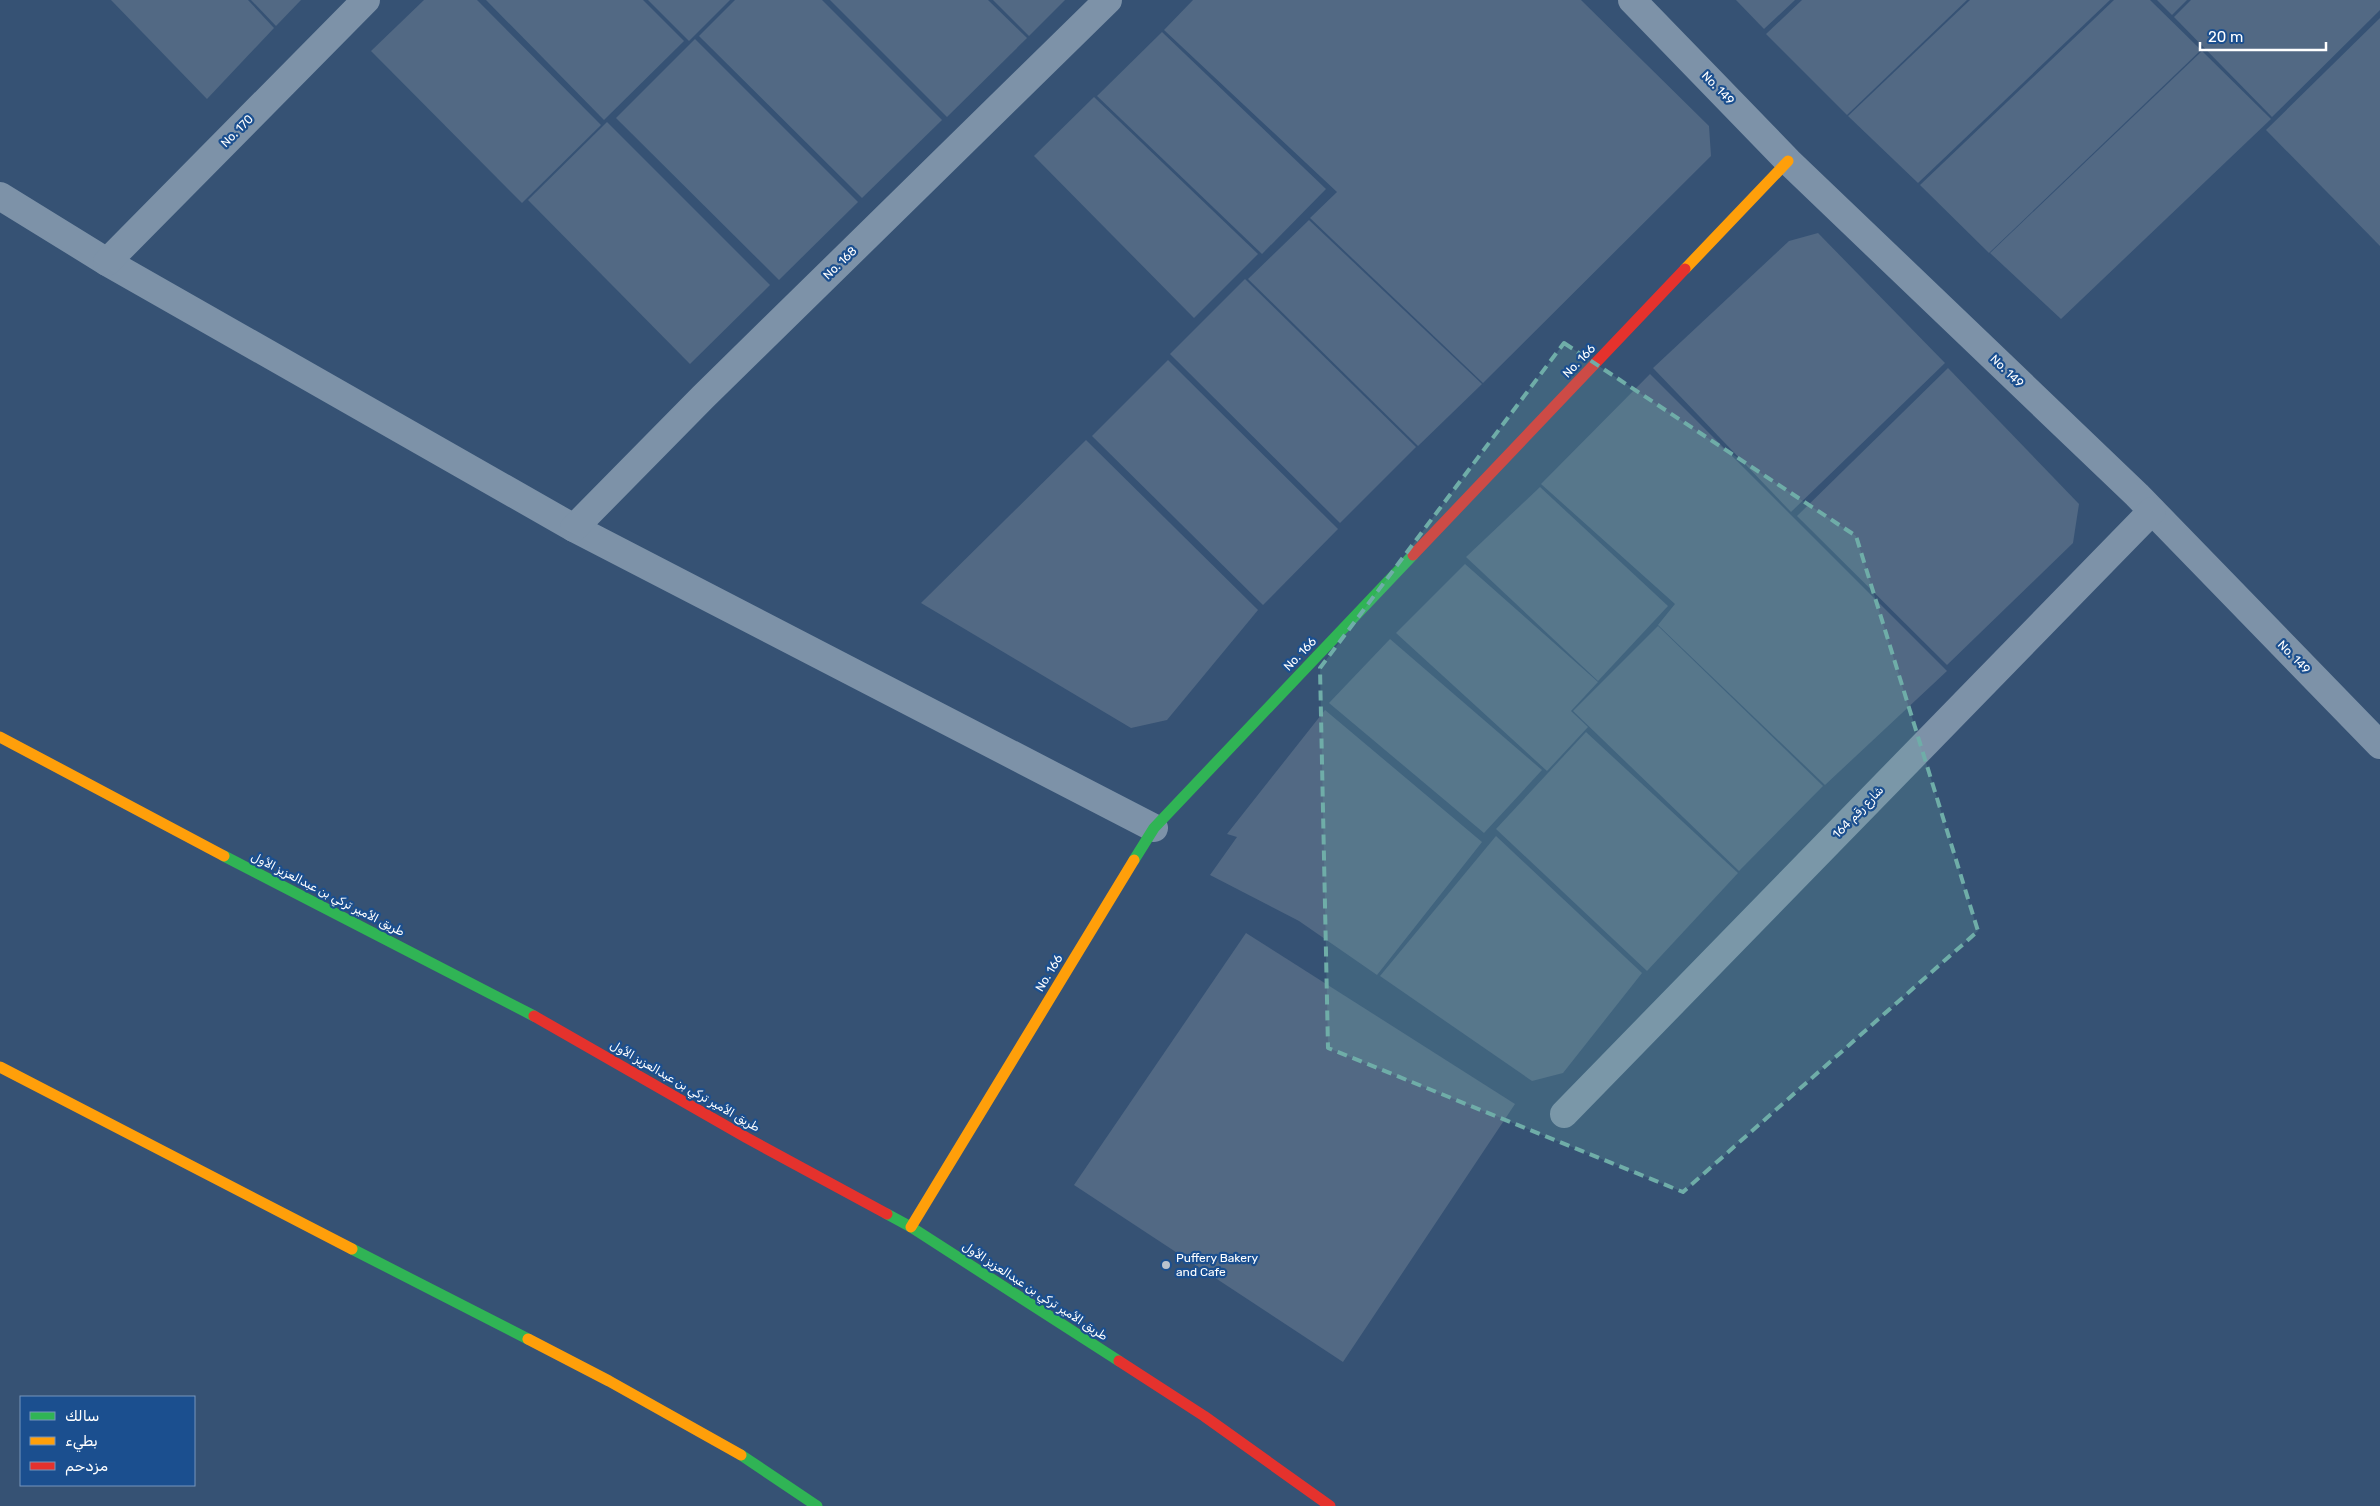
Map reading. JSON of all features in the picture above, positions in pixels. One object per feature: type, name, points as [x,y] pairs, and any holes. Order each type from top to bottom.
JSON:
[{"type":"main road","name":"No. 166","points":[[911,1227],[1154,828],[1788,161]]},
{"type":"main road","name":"طريق الأمير تركي بن عبدالعزيز الأول","points":[[0,737],[168,827],[552,1026],[747,1138],[911,1227],[1204,1416],[1330,1506]]},
{"type":"main road","points":[[0,1067],[608,1381],[749,1459],[817,1506]]},
{"type":"street","name":"No. 170","points":[[107,262],[366,0]]},
{"type":"street","name":"No. 168","points":[[574,528],[710,390],[1108,0]]},
{"type":"street","name":"No. 149","points":[[1632,0],[1788,161],[2152,511],[2380,745]]},
{"type":"street","points":[[0,196],[107,262],[574,528],[1154,828]]},
{"type":"street","name":"شارع رقم 164","points":[[1564,1114],[2152,511]]},
{"type":"highlighted area","points":[[1564,343],[1856,536],[1978,931],[1683,1192],[1328,1048],[1320,668]]},
{"type":"building","points":[[111,0],[248,0],[274,28],[207,99]]},
{"type":"building","points":[[251,0],[301,0],[276,26]]},
{"type":"building","points":[[424,0],[477,0],[601,125],[522,203],[371,51]]},
{"type":"building","points":[[486,0],[643,0],[684,41],[604,120]]},
{"type":"building","points":[[648,0],[730,0],[689,41]]},
{"type":"building","points":[[735,0],[822,0],[942,120],[862,198],[699,36]]},
{"type":"building","points":[[830,0],[988,0],[1027,38],[947,117]]},
{"type":"building","points":[[993,0],[1065,0],[1029,36]]},
{"type":"building","points":[[1193,0],[1581,0],[1709,126],[1711,156],[1483,383],[1310,218],[1337,192],[1164,30]]},
{"type":"building","points":[[1736,0],[1795,0],[1764,29]]},
{"type":"building","points":[[1802,0],[1967,0],[1847,115],[1766,34]]},
{"type":"building","points":[[1970,0],[2110,0],[1918,183],[1848,116]]},
{"type":"building","points":[[2114,0],[2150,0],[2201,50],[1989,253],[1920,185]]},
{"type":"building","points":[[2157,0],[2187,0],[2172,15]]},
{"type":"building","points":[[2191,0],[2380,0],[2380,10],[2272,117],[2174,17]]},
{"type":"building","points":[[2380,18],[2380,246],[2266,130]]},
{"type":"building","points":[[1162,32],[1326,189],[1262,254],[1097,96]]},
{"type":"building","points":[[695,39],[858,202],[779,280],[616,118]]},
{"type":"building","points":[[2202,51],[2271,119],[2061,319],[1990,253]]},
{"type":"building","points":[[1094,97],[1258,254],[1194,318],[1034,156]]},
{"type":"building","points":[[607,122],[770,285],[690,364],[528,200]]},
{"type":"building","points":[[1309,220],[1482,384],[1418,446],[1248,279]]},
{"type":"building","points":[[1818,233],[1945,363],[1791,512],[1653,368],[1789,241]]},
{"type":"building","points":[[1245,279],[1416,447],[1340,523],[1170,354]]},
{"type":"building","points":[[1168,360],[1338,529],[1263,605],[1092,436]]},
{"type":"building","points":[[1948,368],[2079,504],[2073,543],[1947,665],[1797,516]]},
{"type":"building","points":[[1650,374],[1947,671],[1825,785],[1658,625],[1675,604],[1541,484]]},
{"type":"building","points":[[1086,440],[1258,610],[1167,720],[1131,728],[921,603]]},
{"type":"building","points":[[1540,487],[1668,606],[1598,681],[1466,557]]},
{"type":"building","points":[[1465,564],[1598,682],[1571,711],[1588,727],[1547,771],[1396,633]]},
{"type":"building","points":[[1658,626],[1823,786],[1739,871],[1573,711]]},
{"type":"building","points":[[1390,639],[1542,770],[1484,833],[1329,703]]},
{"type":"building","points":[[1325,710],[1482,842],[1377,975],[1299,921],[1210,875],[1237,837],[1227,834]]},
{"type":"building","points":[[1586,732],[1738,873],[1647,971],[1496,829]]},
{"type":"building","points":[[1496,836],[1642,973],[1563,1073],[1532,1081],[1380,976]]},
{"type":"building","points":[[1246,933],[1515,1104],[1343,1362],[1074,1185]]},
{"type":"traffic: fast","points":[[1134,860],[1154,828],[1413,555]]},
{"type":"traffic: fast","points":[[224,856],[534,1016]]},
{"type":"traffic: fast","points":[[887,1214],[911,1227],[1119,1361]]},
{"type":"traffic: fast","points":[[352,1249],[528,1339]]},
{"type":"traffic: fast","points":[[741,1455],[817,1506]]},
{"type":"traffic: slow","points":[[1685,269],[1788,161]]},
{"type":"traffic: slow","points":[[0,737],[224,856]]},
{"type":"traffic: slow","points":[[911,1227],[1134,860]]},
{"type":"traffic: slow","points":[[0,1067],[352,1249]]},
{"type":"traffic: slow","points":[[528,1339],[609,1381],[741,1455]]},
{"type":"traffic: jam","points":[[1413,555],[1685,269]]},
{"type":"traffic: jam","points":[[534,1016],[747,1138],[887,1214]]},
{"type":"traffic: jam","points":[[1119,1361],[1204,1416],[1330,1506]]},
{"type":"place","name":"Puffery Bakery and Cafe","points":[[1166,1265]]}]
